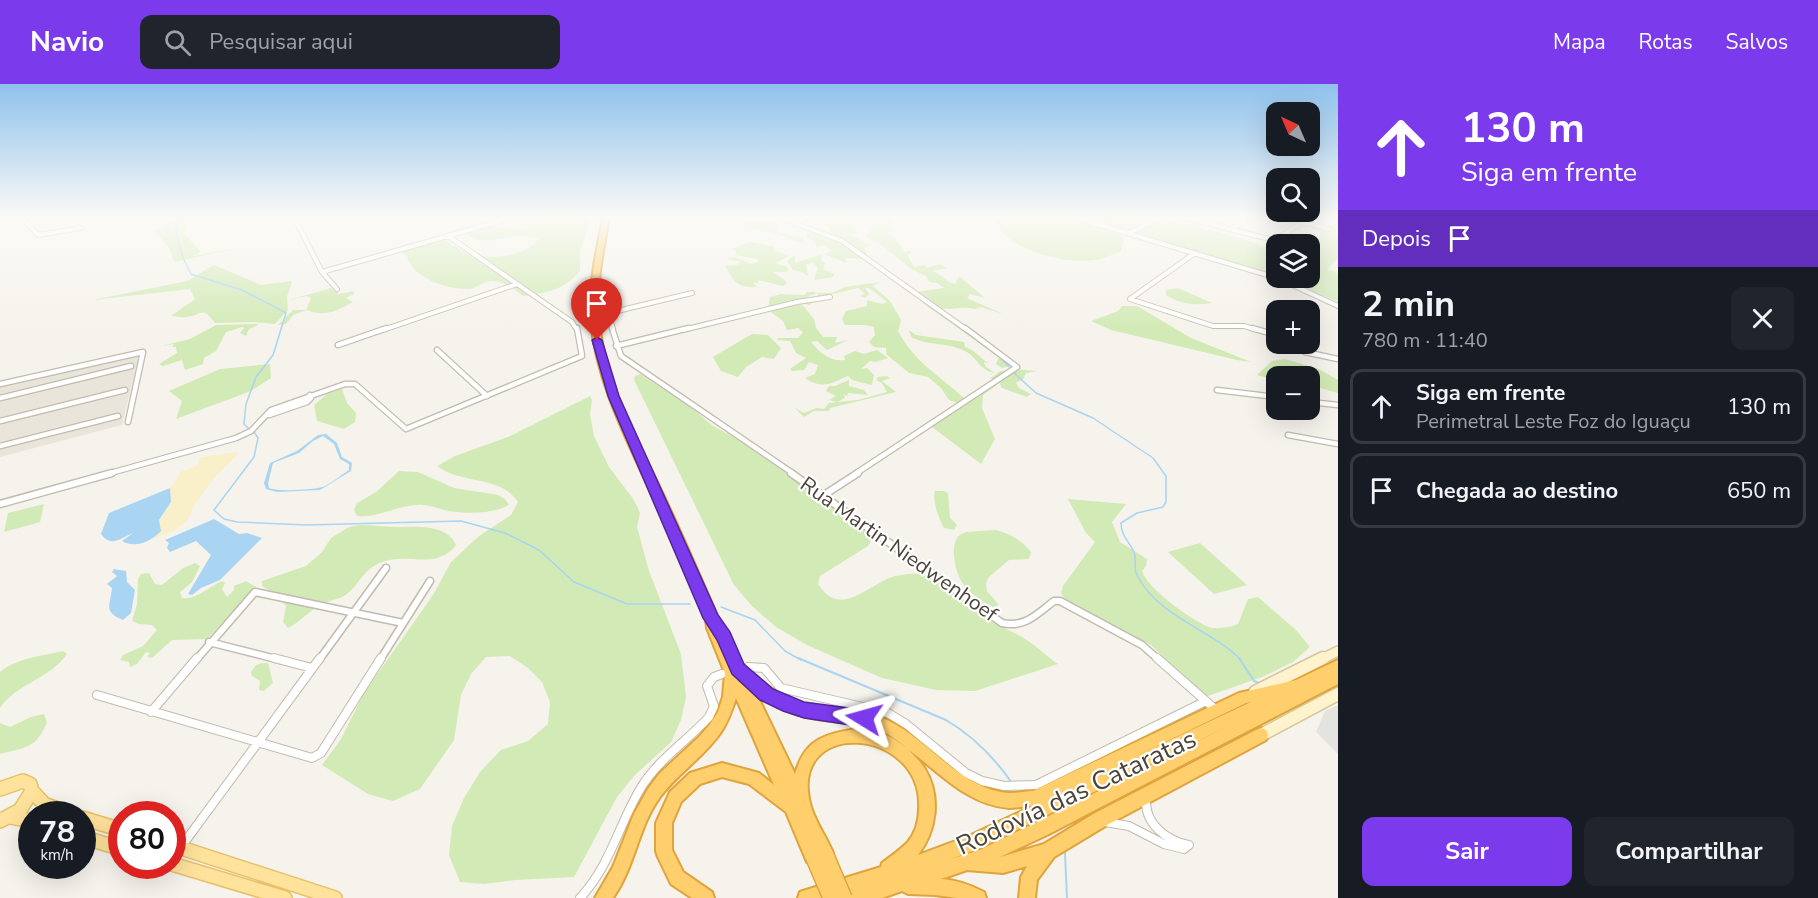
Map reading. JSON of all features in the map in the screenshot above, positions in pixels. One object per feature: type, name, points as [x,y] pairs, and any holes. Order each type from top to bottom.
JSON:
[{"type":"highway","points":[[601,255],[594,301],[597,340],[614,396],[712,618],[721,631],[735,670],[799,812],[844,898]]},
{"type":"highway","name":"Rodovía das Cataratas","points":[[806,898],[972,843],[1338,666]]},
{"type":"highway","points":[[735,670],[767,694],[789,706],[864,718],[887,727],[905,738],[939,767],[964,784],[986,794],[1022,801],[1034,798],[1211,706],[1299,685]]},
{"type":"highway","points":[[603,898],[619,872],[652,795],[666,777],[709,739],[723,719],[735,670]]},
{"type":"highway","name":"Rodovía das Cataratas","points":[[856,898],[964,863],[1042,828],[1338,677]]},
{"type":"highway","points":[[799,812],[806,764],[814,751],[826,742],[849,735],[866,736],[891,746],[906,757],[918,771],[926,787],[929,804],[928,821],[921,836],[900,862],[872,878]]},
{"type":"highway","points":[[1214,740],[1261,735]]},
{"type":"highway","points":[[964,863],[1003,865],[1048,851],[1093,823],[1261,735]]},
{"type":"highway","points":[[706,898],[680,881],[670,866],[664,849],[665,817],[671,802],[680,790],[705,774],[735,771],[765,783],[799,812]]},
{"type":"highway","points":[[1027,898],[1029,877],[1048,851]]},
{"type":"highway","points":[[819,854],[831,898]]},
{"type":"highway","points":[[892,887],[940,885],[958,889],[978,898]]},
{"type":"main road","points":[[2,787],[23,781],[30,784],[37,801]]},
{"type":"main road","points":[[3,820],[24,806],[32,791]]},
{"type":"main road","points":[[3,820],[18,821]]},
{"type":"main road","points":[[186,850],[334,898]]},
{"type":"main road","points":[[186,868],[285,898]]},
{"type":"street","points":[[313,255],[322,272],[337,289]]},
{"type":"street","points":[[322,272],[382,255]]},
{"type":"street","points":[[0,504],[236,438],[251,431],[268,415],[307,402],[311,398],[310,395],[345,384],[355,384],[406,429],[582,356],[577,327],[475,255]]},
{"type":"street","points":[[824,495],[1017,367],[1015,362],[862,255]]},
{"type":"street","points":[[1192,255],[1130,299],[1213,326],[1244,327],[1266,332]]},
{"type":"street","points":[[1202,255],[1277,278],[1338,306]]},
{"type":"street","points":[[338,345],[517,284]]},
{"type":"street","points":[[692,293],[609,313],[616,346],[797,302],[830,297]]},
{"type":"street","name":"Rua Martin Niedwenhoef","points":[[616,346],[627,361],[824,495],[1002,622],[1012,626],[1022,625],[1054,601],[1060,601],[1142,645],[1211,706]]},
{"type":"street","points":[[437,350],[487,396]]},
{"type":"street","points":[[0,384],[143,352],[128,422]]},
{"type":"street","points":[[1314,354],[1338,359]]},
{"type":"street","points":[[0,398],[131,366]]},
{"type":"street","points":[[0,421],[125,390]]},
{"type":"street","points":[[1217,390],[1266,397]]},
{"type":"street","points":[[1320,403],[1338,405]]},
{"type":"street","points":[[0,446],[118,416]]},
{"type":"street","points":[[1288,435],[1338,444]]},
{"type":"street","points":[[186,835],[386,568]]},
{"type":"street","points":[[97,695],[312,758],[317,757],[430,581]]},
{"type":"street","points":[[150,712],[255,592],[403,623]]},
{"type":"street","points":[[209,642],[312,668]]},
{"type":"street","points":[[1245,697],[1338,651]]},
{"type":"street","points":[[580,898],[605,868],[638,795],[649,777],[711,714],[714,706],[707,686],[714,677],[735,670]]},
{"type":"street","points":[[1261,735],[1338,694]]},
{"type":"street","points":[[1093,823],[1112,822],[1129,826],[1164,844],[1184,849],[1190,845],[1173,840],[1151,823],[1144,807],[1147,795]]},
{"type":"shaded area","points":[[139,355],[122,425],[0,457],[0,387]]},
{"type":"shaded area","points":[[1338,705],[1338,754],[1316,732],[1325,711]]},
{"type":"green space","points":[[172,255],[206,255],[174,262]]},
{"type":"green space","points":[[406,255],[495,257],[580,255],[580,271],[555,290],[523,296],[495,281],[468,289],[450,287],[431,281],[410,264]]},
{"type":"green space","points":[[735,255],[790,256],[775,263],[788,267],[787,272],[773,272],[787,284],[783,286],[758,280],[758,283],[753,282],[757,287],[750,287],[736,282],[725,266],[737,265],[740,261],[728,258],[734,257],[751,264],[759,261]]},
{"type":"green space","points":[[822,255],[821,259],[825,263],[823,269],[834,274],[833,277],[814,280],[818,268],[813,263],[806,264],[808,275],[806,275],[793,270],[787,261],[795,256],[795,263]]},
{"type":"green space","points":[[826,255],[858,255],[865,259],[845,258],[846,263]]},
{"type":"green space","points":[[894,255],[908,255],[914,267],[925,265],[927,268],[940,264],[947,268],[933,271],[955,284],[959,276],[985,298],[970,294],[967,298],[1003,314],[981,307],[947,309],[937,307],[1013,365],[1002,368],[996,364],[999,357],[924,304],[916,292],[944,288],[937,283],[929,282],[927,277],[910,268]]},
{"type":"green space","points":[[1044,255],[1112,255],[1102,259],[1084,261]]},
{"type":"green space","points":[[1207,255],[1266,255],[1266,273]]},
{"type":"green space","points":[[1320,255],[1338,255],[1338,259],[1327,269],[1338,273],[1338,302],[1305,288],[1320,288]]},
{"type":"green space","points":[[214,265],[261,285],[292,281],[287,297],[288,310],[275,324],[215,323],[211,317],[202,312],[192,316],[171,316],[195,299],[190,289],[93,300],[187,281]]},
{"type":"green space","points":[[880,282],[873,286],[890,301],[901,320],[898,331],[912,352],[965,399],[958,403],[949,400],[941,388],[928,377],[909,373],[886,354],[886,348],[874,347],[869,342],[875,335],[874,327],[845,325],[842,319],[846,311],[867,306],[867,300],[882,304],[887,302],[869,288],[865,288],[869,294],[865,298],[860,296],[865,293],[858,288],[816,298],[819,293],[832,293],[845,287]]},
{"type":"green space","points":[[331,288],[338,291],[338,294],[354,291],[354,294],[346,298],[353,302],[326,313],[307,310],[293,315],[286,324],[278,325],[293,310],[306,310],[311,298],[307,296],[289,300]]},
{"type":"green space","points":[[1178,288],[1212,303],[1188,304],[1166,295],[1166,290]]},
{"type":"green space","points":[[807,292],[815,292],[816,294],[808,296],[816,300],[809,305],[801,303],[814,319],[816,328],[823,337],[837,337],[835,343],[848,340],[827,350],[817,341],[811,342],[822,353],[835,360],[845,360],[844,356],[855,351],[864,354],[877,350],[888,358],[876,362],[870,361],[861,369],[867,368],[874,375],[872,385],[852,380],[848,376],[832,383],[817,384],[805,378],[815,374],[818,365],[809,362],[804,370],[792,371],[790,369],[806,358],[796,353],[790,341],[777,340],[778,338],[798,338],[803,332],[798,328],[787,330],[783,321],[768,310],[770,297],[781,294],[804,295]]},
{"type":"green space","points":[[1122,306],[1137,306],[1191,338],[1251,362],[1111,330],[1091,321],[1118,311]]},
{"type":"green space","points":[[257,324],[249,329],[246,336],[240,333],[244,328],[242,327],[226,332],[216,351],[204,358],[203,364],[185,370],[182,360],[163,366],[159,364],[177,353],[176,347],[172,347],[174,344],[161,346],[190,339],[216,325]]},
{"type":"green space","points":[[909,330],[916,335],[964,342],[965,347],[988,363],[984,362],[985,366],[995,373],[986,370],[965,351],[952,346],[917,340],[911,337]]},
{"type":"green space","points":[[752,334],[768,335],[781,348],[774,359],[762,357],[746,367],[738,377],[721,371],[713,357]]},
{"type":"green space","points":[[1285,359],[1309,366],[1267,366],[1272,361]]},
{"type":"green space","points":[[270,364],[271,378],[251,391],[176,419],[182,401],[169,391],[220,369]]},
{"type":"green space","points":[[1266,367],[1266,377],[1257,375]]},
{"type":"green space","points":[[1014,369],[1037,371],[1026,373],[1023,379],[1016,383],[1019,388],[1031,394],[1027,397],[1002,388],[997,379],[990,379],[1000,371],[1007,371],[1005,374]]},
{"type":"green space","points":[[1320,370],[1338,380],[1338,393],[1320,388]]},
{"type":"green space","points":[[640,374],[689,406],[713,426],[743,442],[868,532],[872,539],[868,546],[820,576],[818,584],[826,594],[834,599],[843,600],[852,598],[889,578],[905,574],[930,576],[945,585],[981,615],[1029,642],[1058,664],[975,691],[936,690],[882,678],[807,645],[776,627],[752,606],[734,585],[635,382],[634,377]]},
{"type":"green space","points":[[878,377],[890,378],[882,381],[896,392],[830,408],[829,411],[814,411],[804,417],[795,408],[804,413],[816,408],[824,409],[829,403],[858,400],[887,392],[882,383],[876,380]]},
{"type":"green space","points":[[849,380],[849,386],[864,390],[868,395],[848,393],[847,396],[844,394],[845,398],[837,402],[829,400],[836,396],[826,391],[829,386]]},
{"type":"green space","points":[[993,384],[997,385],[983,395],[982,408],[995,439],[981,464],[932,427]]},
{"type":"green space","points":[[342,389],[347,403],[356,413],[355,422],[344,429],[317,421],[314,405],[327,394]]},
{"type":"green space","points":[[590,396],[594,436],[609,467],[634,500],[640,513],[637,527],[649,571],[681,654],[686,697],[681,720],[671,742],[634,776],[617,797],[574,877],[484,884],[460,882],[449,855],[452,826],[464,798],[480,772],[501,750],[528,741],[548,724],[550,702],[542,682],[528,668],[510,656],[486,657],[471,674],[461,695],[454,740],[420,789],[393,801],[368,794],[322,765],[341,739],[364,693],[433,595],[451,562],[479,536],[511,515],[518,502],[511,493],[502,488],[458,476],[437,466],[455,456],[508,437]]},
{"type":"green space","points":[[399,471],[418,472],[454,488],[498,495],[509,505],[488,512],[472,513],[417,505],[357,516],[354,510],[357,503],[376,492]]},
{"type":"green space","points":[[935,491],[948,493],[950,518],[957,525],[954,530],[944,528],[942,524],[935,505]]},
{"type":"green space","points":[[1068,499],[1126,504],[1112,522],[1120,542],[1147,559],[1142,571],[1152,586],[1198,622],[1217,628],[1238,624],[1248,599],[1258,597],[1296,630],[1310,647],[1293,662],[1262,677],[1205,697],[1151,645],[1065,601],[1061,593],[1063,586],[1095,542],[1086,533]]},
{"type":"green space","points":[[44,504],[40,522],[4,532],[8,513]]},
{"type":"green space","points":[[360,525],[431,528],[446,533],[456,545],[440,557],[392,559],[375,565],[344,596],[317,607],[288,628],[283,622],[286,606],[276,595],[262,586],[262,581],[306,566],[322,552],[331,538],[349,527]]},
{"type":"green space","points":[[996,530],[1015,538],[1031,552],[1029,559],[1009,560],[989,577],[986,583],[987,591],[999,605],[993,607],[973,595],[964,585],[957,571],[954,549],[958,536],[966,532]]},
{"type":"green space","points":[[1200,543],[1247,585],[1214,594],[1168,552]]},
{"type":"green space","points":[[195,563],[200,566],[192,582],[180,592],[182,598],[197,595],[222,581],[225,583],[222,589],[227,597],[234,590],[234,586],[246,581],[256,587],[207,639],[172,640],[152,658],[147,657],[150,653],[146,652],[137,664],[130,667],[129,662],[120,660],[123,655],[143,646],[157,630],[152,625],[132,621],[137,604],[138,579],[141,574],[149,573],[155,584],[162,585],[183,568]]},
{"type":"green space","points":[[63,651],[67,654],[60,662],[15,693],[0,708],[0,672],[22,661]]},
{"type":"green space","points":[[268,663],[273,683],[264,691],[259,690],[260,681],[252,676],[251,672],[256,665]]},
{"type":"green space","points":[[44,714],[47,722],[34,742],[23,748],[0,754],[0,723],[10,727],[31,717]]},
{"type":"sand","points":[[236,452],[237,455],[212,480],[194,506],[187,521],[173,531],[154,538],[161,528],[159,522],[171,502],[170,488],[180,472],[198,465],[199,458]]},
{"type":"water","points":[[326,434],[337,443],[342,457],[352,463],[351,471],[320,490],[277,492],[266,489],[264,483],[270,463],[297,451],[318,435]],"holes":[[[323,436],[334,444],[340,459],[349,464],[349,470],[325,486],[314,489],[269,488],[273,463],[299,453]]]},
{"type":"water","points":[[170,488],[171,502],[159,520],[161,531],[153,538],[143,543],[132,544],[122,541],[133,533],[112,541],[101,534],[109,513]]},
{"type":"water","points":[[214,519],[239,534],[247,533],[262,538],[220,580],[201,588],[192,595],[188,594],[211,555],[196,541],[170,552],[167,548],[169,543],[165,540]]},
{"type":"water","points":[[114,569],[126,571],[127,582],[135,590],[131,613],[123,620],[113,614],[109,608],[112,588],[107,584],[117,576],[112,572]]},
{"type":"waterway","points":[[182,255],[191,274],[242,290],[286,313],[273,355],[256,377],[246,404],[244,424],[249,429]]},
{"type":"waterway","points":[[998,355],[1009,367]]},
{"type":"waterway","points":[[1013,372],[1036,393],[1093,418],[1153,458],[1166,476],[1166,502],[1163,507],[1137,513],[1121,523],[1124,535],[1134,552],[1137,575],[1158,602],[1239,659]]},
{"type":"waterway","points":[[254,432],[258,438],[254,457],[214,510],[224,519],[237,522],[307,525],[461,521],[505,533],[539,550],[574,582],[627,604],[690,604]]},
{"type":"waterway","points":[[721,607],[755,620],[785,651],[801,660]]},
{"type":"waterway","points":[[798,658],[946,720],[982,748],[1012,783]]},
{"type":"waterway","points":[[1239,659],[1254,681],[1259,683]]},
{"type":"waterway","points":[[1065,853],[1067,898]]},
{"type":"route","points":[[597,340],[614,396],[712,618],[724,637],[738,669],[767,694],[789,706],[864,718]]}]
